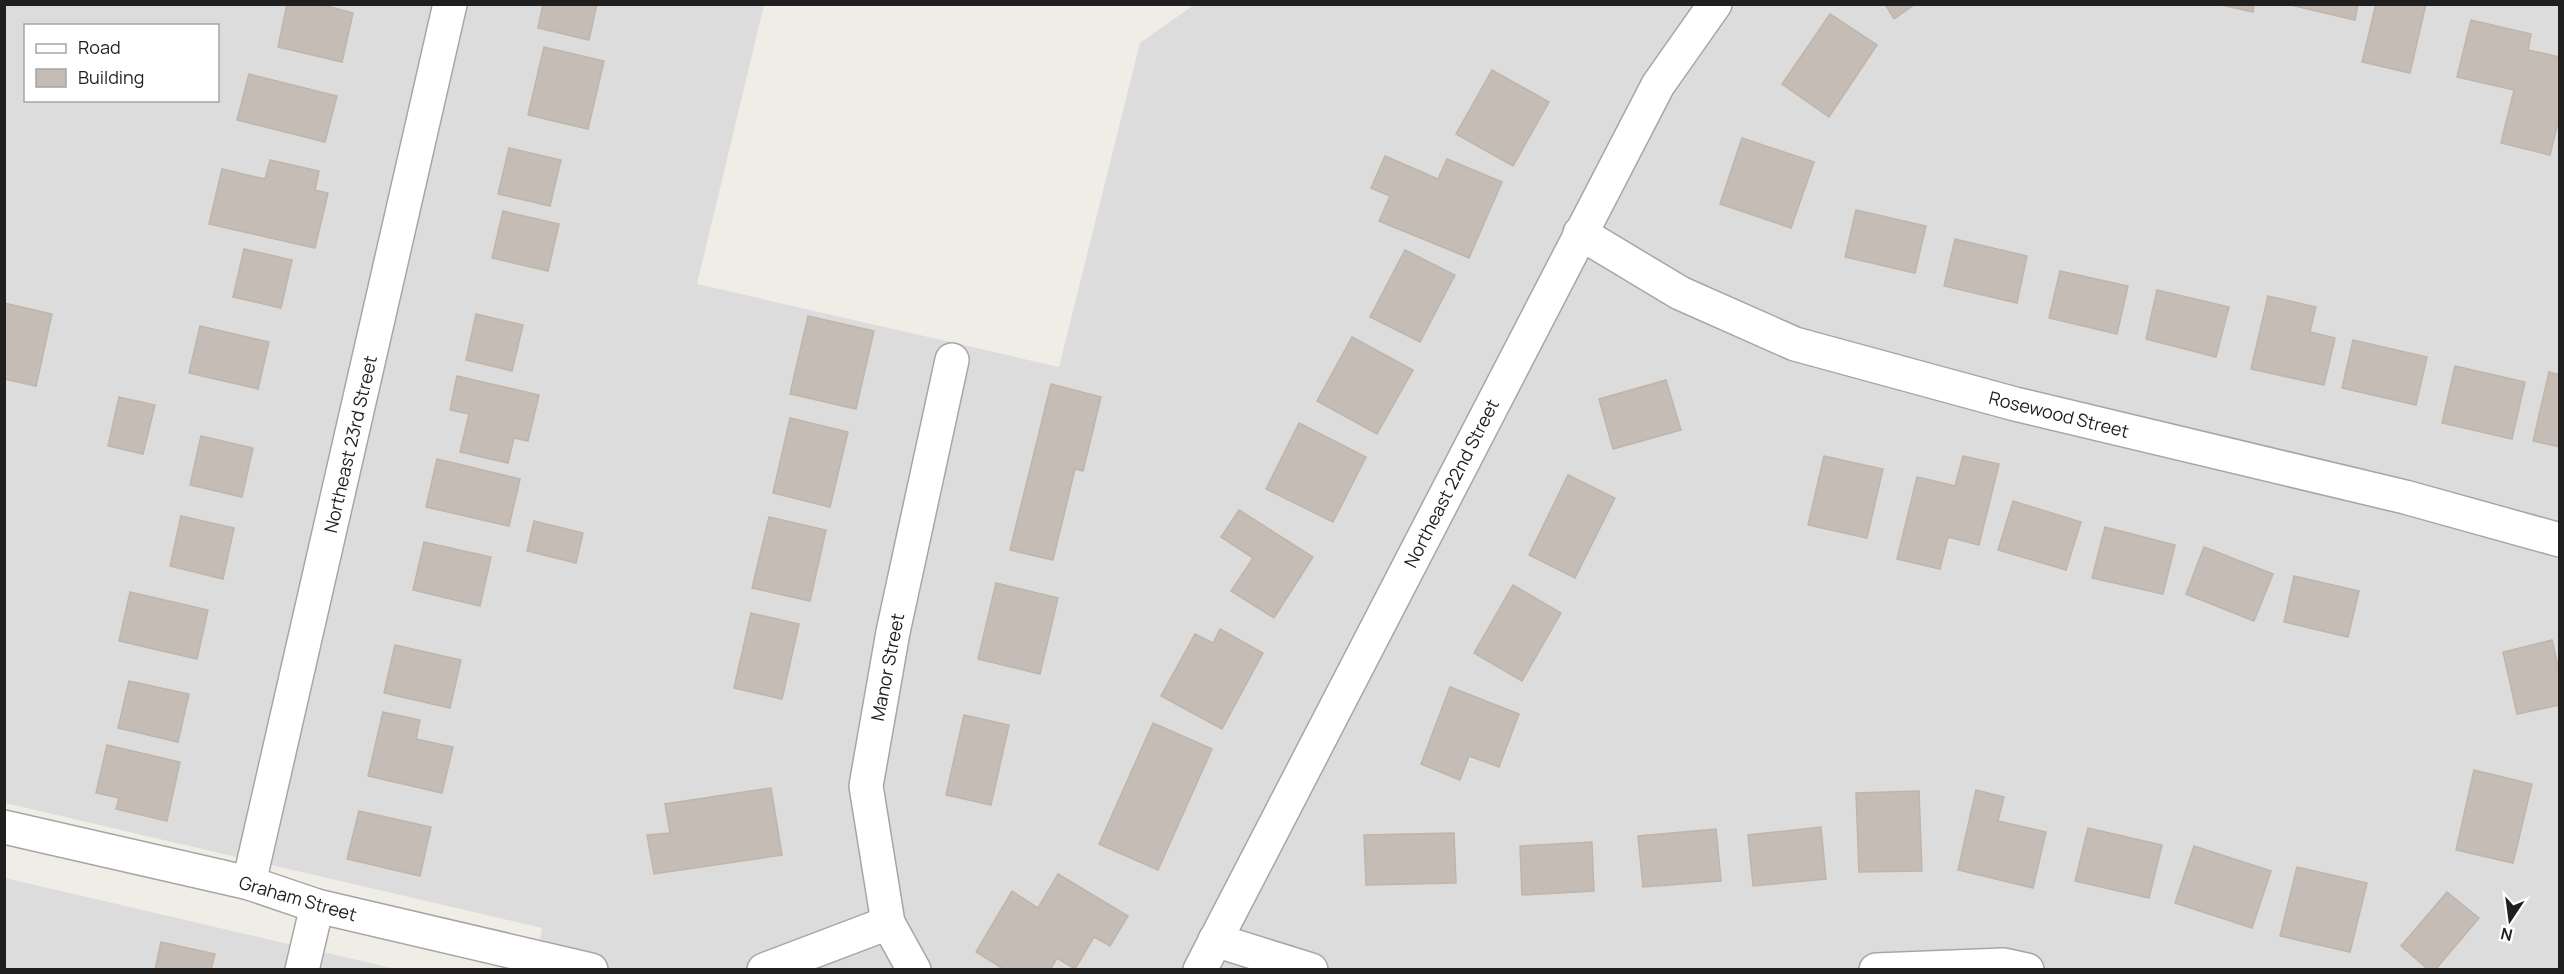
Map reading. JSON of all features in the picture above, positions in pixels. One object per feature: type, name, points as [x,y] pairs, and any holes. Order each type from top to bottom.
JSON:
[{"type":"street","name":"Northeast 23rd Street","points":[[249,884],[450,4]]},
{"type":"street","name":"Northeast 22nd Street","points":[[1200,969],[1658,85],[1715,4]]},
{"type":"street","name":"Rosewood Street","points":[[1580,233],[1680,293],[1795,344],[2015,404],[2405,497],[2559,540]]},
{"type":"street","name":"Manor Street","points":[[914,969],[888,923],[866,786],[893,632],[952,360]]},
{"type":"street","name":"Graham Street","points":[[4,827],[249,884],[317,906],[591,969]]},
{"type":"street","points":[[302,969],[317,906]]},
{"type":"street","points":[[764,969],[888,923]]},
{"type":"street","points":[[1215,940],[1311,969]]},
{"type":"street","points":[[1876,969],[2004,964],[2027,969]]},
{"type":"shaded area","points":[[5,5],[764,5],[697,284],[1059,367],[1140,43],[1194,5],[2559,5],[2559,969],[536,969],[542,928],[5,803]]},
{"type":"shaded area","points":[[5,878],[396,969],[5,969]]},
{"type":"building","points":[[287,4],[319,4],[353,13],[342,62],[278,47]]},
{"type":"building","points":[[543,4],[597,4],[589,40],[538,28]]},
{"type":"building","points":[[1885,4],[1915,4],[1894,19]]},
{"type":"building","points":[[2217,4],[2254,4],[2253,12]]},
{"type":"building","points":[[2286,4],[2358,4],[2355,20]]},
{"type":"building","points":[[2376,4],[2426,4],[2410,73],[2362,62]]},
{"type":"building","points":[[1830,14],[1877,45],[1829,117],[1782,84]]},
{"type":"building","points":[[2471,20],[2531,34],[2528,50],[2560,57],[2560,114],[2550,155],[2501,143],[2514,90],[2457,77]]},
{"type":"building","points":[[544,47],[604,61],[588,129],[528,115]]},
{"type":"building","points":[[1492,70],[1549,102],[1513,166],[1456,134]]},
{"type":"building","points":[[249,74],[337,96],[325,142],[237,120]]},
{"type":"building","points":[[1742,138],[1814,162],[1791,228],[1720,204]]},
{"type":"building","points":[[509,148],[561,160],[550,206],[498,194]]},
{"type":"building","points":[[1385,156],[1438,179],[1447,159],[1502,182],[1469,258],[1379,221],[1390,196],[1371,188]]},
{"type":"building","points":[[270,160],[319,171],[315,190],[328,193],[315,248],[209,224],[222,169],[265,179]]},
{"type":"building","points":[[1856,210],[1926,226],[1915,273],[1845,257]]},
{"type":"building","points":[[503,211],[559,224],[548,271],[492,258]]},
{"type":"building","points":[[1955,239],[2027,256],[2017,303],[1944,286]]},
{"type":"building","points":[[244,249],[292,260],[281,308],[233,297]]},
{"type":"building","points":[[1405,250],[1455,275],[1420,342],[1370,317]]},
{"type":"building","points":[[2060,271],[2128,286],[2117,334],[2049,318]]},
{"type":"building","points":[[2157,290],[2229,307],[2216,357],[2146,339]]},
{"type":"building","points":[[2268,296],[2316,307],[2310,332],[2335,338],[2324,385],[2251,369]]},
{"type":"building","points":[[4,303],[52,314],[36,386],[4,379]]},
{"type":"building","points":[[476,314],[523,325],[512,371],[466,360]]},
{"type":"building","points":[[808,316],[874,331],[856,409],[790,394]]},
{"type":"building","points":[[200,326],[269,342],[258,389],[189,373]]},
{"type":"building","points":[[1352,337],[1413,370],[1377,434],[1317,401]]},
{"type":"building","points":[[2353,340],[2427,357],[2416,405],[2342,388]]},
{"type":"building","points":[[2455,366],[2525,382],[2512,439],[2442,423]]},
{"type":"building","points":[[2549,372],[2560,375],[2560,447],[2533,441]]},
{"type":"building","points":[[457,376],[539,395],[528,441],[514,438],[508,463],[460,452],[469,414],[450,410]]},
{"type":"building","points":[[1666,380],[1681,430],[1613,449],[1599,399]]},
{"type":"building","points":[[1051,384],[1101,397],[1083,471],[1075,469],[1053,560],[1010,550]]},
{"type":"building","points":[[119,397],[155,405],[143,454],[108,446]]},
{"type":"building","points":[[790,418],[848,432],[830,507],[773,493]]},
{"type":"building","points":[[1299,423],[1366,457],[1333,522],[1266,489]]},
{"type":"building","points":[[201,436],[253,448],[242,497],[190,485]]},
{"type":"building","points":[[1824,456],[1883,469],[1867,538],[1808,525]]},
{"type":"building","points":[[1963,456],[1999,464],[1979,545],[1948,537],[1940,569],[1897,559],[1917,477],[1955,486]]},
{"type":"building","points":[[437,459],[520,479],[509,526],[426,507]]},
{"type":"building","points":[[1568,475],[1615,498],[1575,578],[1529,555]]},
{"type":"building","points":[[2013,501],[2081,522],[2066,570],[1998,550]]},
{"type":"building","points":[[1239,510],[1313,557],[1274,618],[1231,591],[1253,558],[1221,537]]},
{"type":"building","points":[[181,516],[234,528],[223,579],[170,566]]},
{"type":"building","points":[[769,517],[826,530],[810,601],[752,588]]},
{"type":"building","points":[[534,521],[583,533],[576,563],[527,551]]},
{"type":"building","points":[[2105,527],[2175,545],[2163,594],[2092,578]]},
{"type":"building","points":[[424,542],[491,557],[480,606],[413,590]]},
{"type":"building","points":[[2204,547],[2273,574],[2254,621],[2186,594]]},
{"type":"building","points":[[2294,576],[2359,591],[2348,637],[2284,622]]},
{"type":"building","points":[[996,583],[1058,598],[1040,674],[978,659]]},
{"type":"building","points":[[1513,585],[1561,613],[1522,681],[1474,653]]},
{"type":"building","points":[[130,592],[208,610],[197,659],[119,641]]},
{"type":"building","points":[[751,613],[799,624],[782,699],[734,688]]},
{"type":"building","points":[[1220,629],[1263,653],[1222,729],[1161,696],[1195,634],[1213,643]]},
{"type":"building","points":[[2552,640],[2560,675],[2560,705],[2517,714],[2503,652]]},
{"type":"building","points":[[395,645],[461,660],[450,708],[384,693]]},
{"type":"building","points":[[129,681],[189,694],[178,742],[118,728]]},
{"type":"building","points":[[1450,687],[1519,714],[1499,767],[1469,756],[1460,780],[1421,764]]},
{"type":"building","points":[[383,712],[420,720],[416,739],[453,747],[442,793],[368,776]]},
{"type":"building","points":[[964,715],[1009,725],[991,805],[946,795]]},
{"type":"building","points":[[1153,723],[1212,749],[1158,870],[1099,844]]},
{"type":"building","points":[[107,745],[180,762],[167,821],[116,809],[119,798],[96,793]]},
{"type":"building","points":[[2474,770],[2532,784],[2513,863],[2456,850]]},
{"type":"building","points":[[771,788],[782,855],[654,874],[647,835],[670,833],[665,804]]},
{"type":"building","points":[[1976,790],[2004,797],[1998,821],[2046,832],[2033,888],[1958,870]]},
{"type":"building","points":[[1919,791],[1922,871],[1859,872],[1856,793]]},
{"type":"building","points":[[359,811],[431,827],[420,876],[347,859]]},
{"type":"building","points":[[1821,827],[1826,879],[1753,886],[1748,835]]},
{"type":"building","points":[[2088,828],[2162,845],[2149,898],[2075,881]]},
{"type":"building","points":[[1716,829],[1721,881],[1643,887],[1638,836]]},
{"type":"building","points":[[1454,833],[1456,883],[1366,885],[1364,835]]},
{"type":"building","points":[[1592,842],[1594,891],[1522,895],[1520,846]]},
{"type":"building","points":[[2194,846],[2271,871],[2252,928],[2175,903]]},
{"type":"building","points":[[2297,867],[2367,883],[2350,952],[2280,936]]},
{"type":"building","points":[[1058,874],[1128,916],[1110,946],[1094,937],[1075,969],[1057,958],[1050,970],[1005,970],[976,952],[1012,891],[1038,908]]},
{"type":"building","points":[[2447,892],[2479,918],[2435,970],[2429,970],[2401,946]]},
{"type":"building","points":[[161,942],[215,954],[211,970],[155,970]]}]
